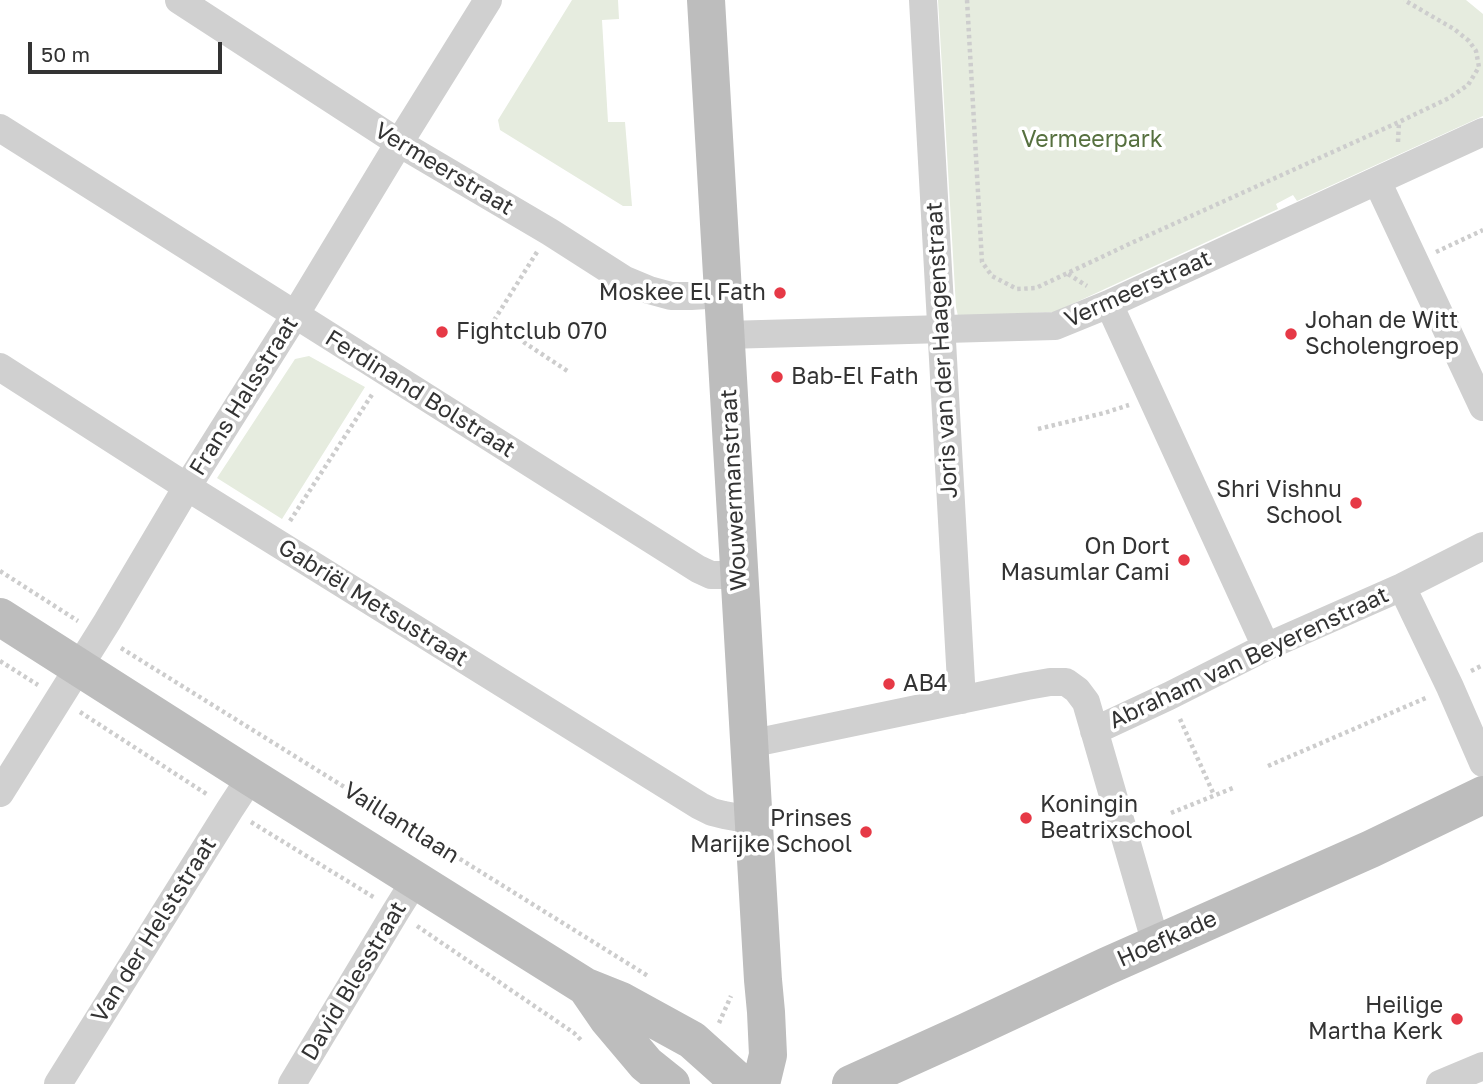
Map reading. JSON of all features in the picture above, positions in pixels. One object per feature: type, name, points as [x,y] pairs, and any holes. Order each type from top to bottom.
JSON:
[{"type":"street","name":"Vermeerstraat","points":[[179,0],[399,143],[550,232],[625,280],[671,296],[723,294]]},
{"type":"street","name":"Frans Halsstraat","points":[[0,793],[488,0]]},
{"type":"street","name":"Wouwermanstraat","points":[[706,0],[768,1055],[743,1083]]},
{"type":"street","name":"Joris van der Haagenstraat","points":[[923,0],[962,700]]},
{"type":"street","name":"Ferdinand Bolstraat","points":[[0,128],[698,569],[711,575],[739,575]]},
{"type":"street","name":"Vermeerstraat","points":[[725,335],[1055,326],[1110,304],[1483,132]]},
{"type":"street","points":[[1377,181],[1483,407]]},
{"type":"street","points":[[1110,304],[1266,647]]},
{"type":"street","name":"Gabriël Metsustraat","points":[[0,368],[700,806],[724,815],[753,816]]},
{"type":"street","name":"Abraham van Beyerenstraat","points":[[749,744],[1050,682],[1066,682],[1077,691],[1086,702],[1094,731],[1266,647],[1402,587],[1483,546]]},
{"type":"street","points":[[1402,587],[1460,679],[1483,763]]},
{"type":"street","name":"Vaillantlaan","points":[[0,617],[69,683],[251,777],[586,987],[621,1001],[692,1040],[743,1083]]},
{"type":"street","points":[[1094,731],[1156,944]]},
{"type":"street","name":"Van der Helststraat","points":[[58,1084],[251,777]]},
{"type":"street","name":"Hoefkade","points":[[851,1084],[1371,849],[1483,794]]},
{"type":"street","name":"David Blesstraat","points":[[292,1084],[416,879]]},
{"type":"street","name":"Wouwermanstraat","points":[[743,1083],[732,1029],[762,980]]},
{"type":"street","name":"Vaillantlaan","points":[[586,987],[608,1019],[646,1064],[671,1084]]},
{"type":"street","points":[[1440,1084],[1483,1066]]},
{"type":"path","points":[[967,0],[982,262],[992,276],[1017,289],[1037,288],[1449,99],[1468,85],[1479,67],[1476,51],[1469,41],[1454,29],[1404,0]]},
{"type":"path","points":[[1416,261],[1483,230]]},
{"type":"path","points":[[550,232],[493,322],[569,372]]},
{"type":"path","points":[[276,543],[386,373]]},
{"type":"path","points":[[1038,429],[1104,413],[1153,397]]},
{"type":"path","name":"Vaillantlaan","points":[[0,571],[650,978]]},
{"type":"path","points":[[0,661],[69,683],[230,809],[396,911],[583,1042]]},
{"type":"path","points":[[1268,766],[1460,679],[1483,665]]},
{"type":"path","points":[[1169,696],[1214,795]]},
{"type":"path","points":[[1171,813],[1233,788]]},
{"type":"green space","points":[[572,0],[618,0],[619,19],[602,20],[608,122],[625,122],[632,206],[623,206],[500,130],[498,120]]},
{"type":"green space","name":"Vermeerpark","points":[[938,0],[1466,0],[1483,14],[1483,116],[1297,201],[1293,195],[1276,204],[1278,209],[1055,312],[958,316]]},
{"type":"green space","points":[[309,356],[365,387],[282,519],[217,478],[295,359]]},
{"type":"place","name":"Moskee El Fath","points":[[780,293]]},
{"type":"place","name":"Fightclub 070","points":[[442,332]]},
{"type":"place","name":"Johan de Witt Scholengroep","points":[[1291,334]]},
{"type":"place","name":"Bab-El Fath","points":[[777,377]]},
{"type":"place","name":"Shri Vishnu School","points":[[1356,503]]},
{"type":"place","name":"On Dort Masumlar Cami","points":[[1184,560]]},
{"type":"place","name":"AB4","points":[[889,684]]},
{"type":"place","name":"Koningin Beatrixschool","points":[[1026,818]]},
{"type":"place","name":"Prinses Marijke School","points":[[866,832]]},
{"type":"place","name":"Heilige Martha Kerk","points":[[1457,1019]]}]
